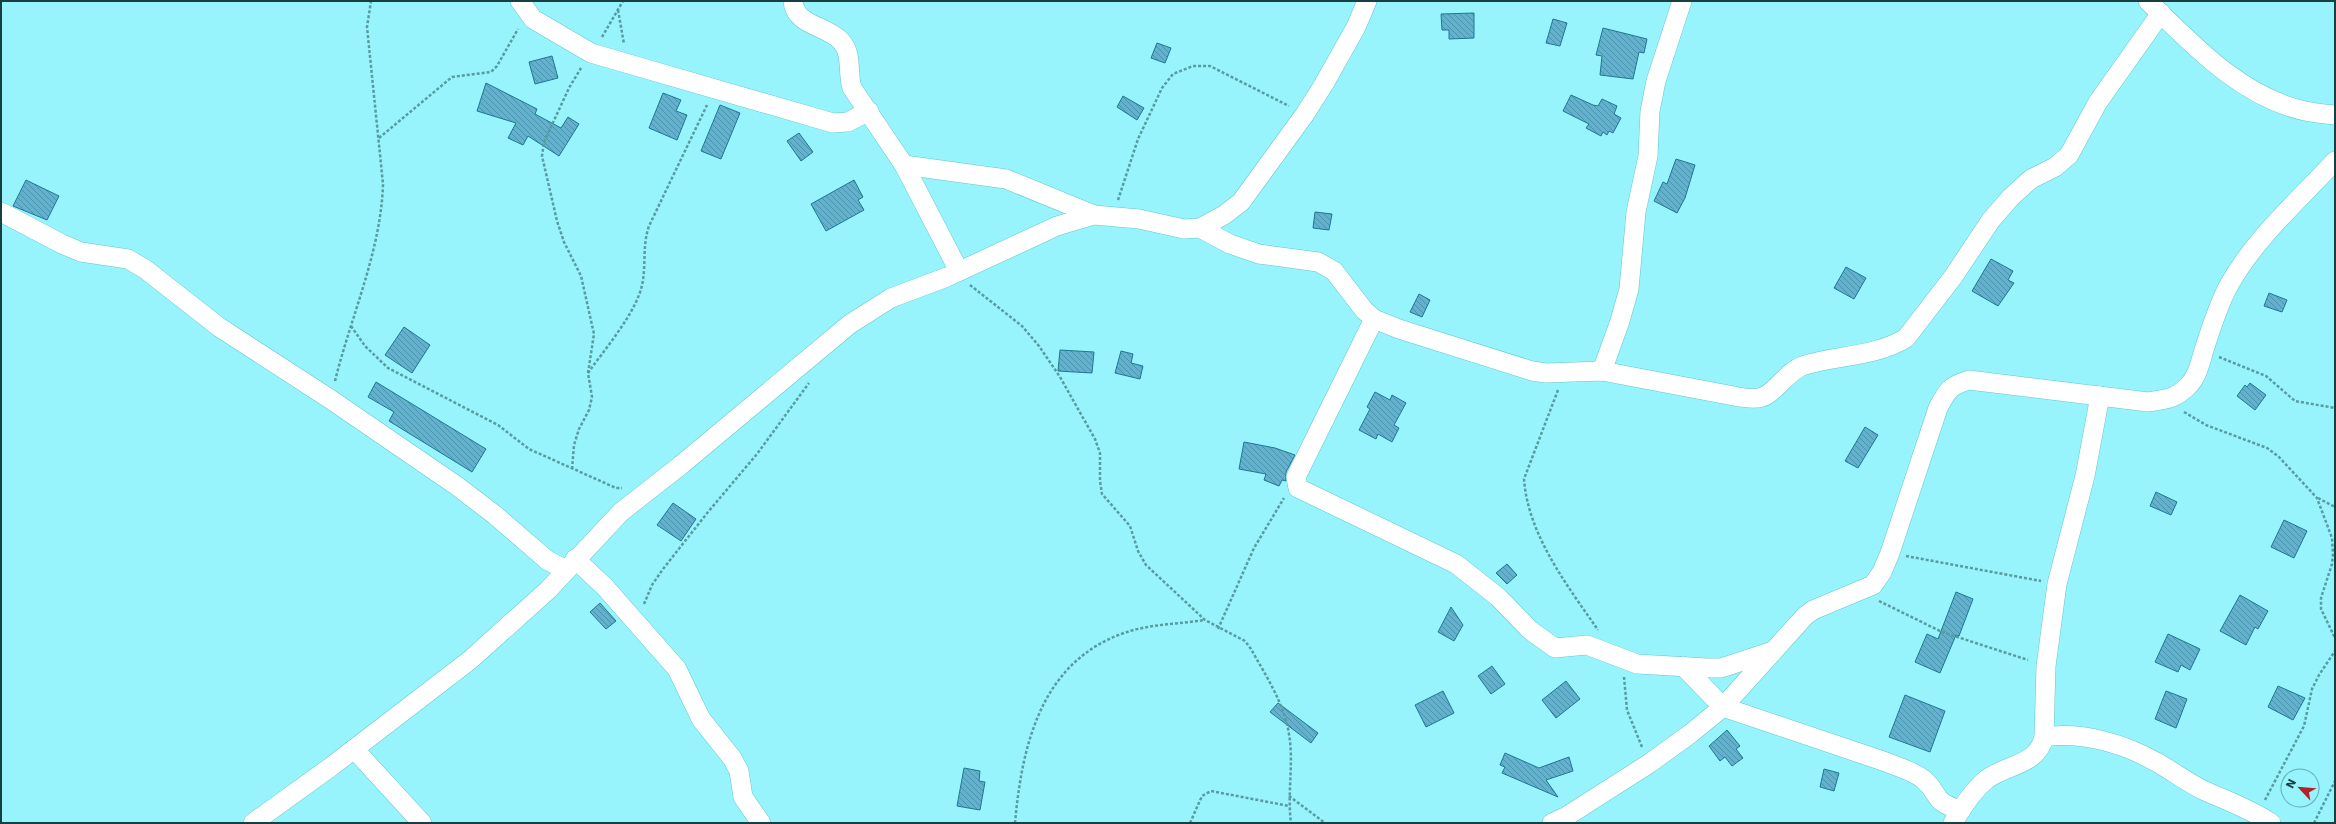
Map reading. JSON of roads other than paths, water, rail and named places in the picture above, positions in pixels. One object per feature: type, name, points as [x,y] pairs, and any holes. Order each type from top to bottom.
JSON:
[{"type":"street","points":[[793,1],[797,14],[805,21],[832,34],[841,41],[848,53],[849,80],[852,88],[869,111],[904,165],[957,272]]},
{"type":"street","points":[[904,165],[1006,179],[1094,215],[1114,216],[1184,229],[1200,228],[1224,215],[1242,202],[1304,114],[1349,40],[1367,1]]},
{"type":"street","points":[[1602,371],[1620,321],[1629,289],[1636,212],[1648,156],[1650,111],[1656,81],[1682,1]]},
{"type":"street","points":[[524,7],[533,19],[591,53],[716,88],[832,123],[848,122],[869,111]]},
{"type":"street","points":[[1200,228],[1230,244],[1259,254],[1318,262],[1334,271],[1364,310],[1374,319],[1399,329],[1532,371],[1602,371],[1739,397],[1758,398],[1775,387],[1790,372],[1800,367],[1837,357],[1880,349],[1896,344],[1906,338],[1953,277],[1991,220],[2011,197],[2031,179],[2055,167],[2069,155],[2098,102],[2155,7],[2206,56],[2252,90],[2304,111],[2335,115]]},
{"type":"street","points":[[1552,823],[1567,816],[1650,763],[1723,707],[1805,616],[1813,610],[1859,592],[1873,584],[1882,572],[1890,553],[1938,408],[1947,391],[1954,384],[1969,380],[2148,402],[2170,400],[2189,386],[2199,370],[2204,350],[2228,287],[2244,261],[2272,225],[2335,161]]},
{"type":"street","points":[[1,212],[68,247],[81,252],[128,259],[145,269],[219,327],[330,399],[457,486],[495,515],[546,560],[571,564],[605,587],[677,669],[701,719],[732,758],[739,771],[743,797],[761,823]]},
{"type":"street","points":[[253,823],[354,749],[470,660],[548,590],[621,512],[850,324],[891,298],[957,272],[1057,226],[1094,215]]},
{"type":"street","points":[[1374,319],[1296,477],[1298,488],[1305,493],[1456,564],[1498,597],[1549,646],[1562,648],[1576,645],[1587,645],[1637,664],[1721,668],[1774,651]]},
{"type":"street","points":[[1683,666],[1723,707],[1886,762],[1913,773],[1924,779],[1942,803],[1957,816],[1973,792],[1988,778],[2024,763],[2036,754],[2042,746],[2044,737],[2046,666],[2057,584],[2085,476],[2100,396]]},
{"type":"street","points":[[2044,737],[2064,734],[2103,741],[2137,752],[2205,791],[2264,819]]},
{"type":"street","points":[[354,749],[422,823]]}]
